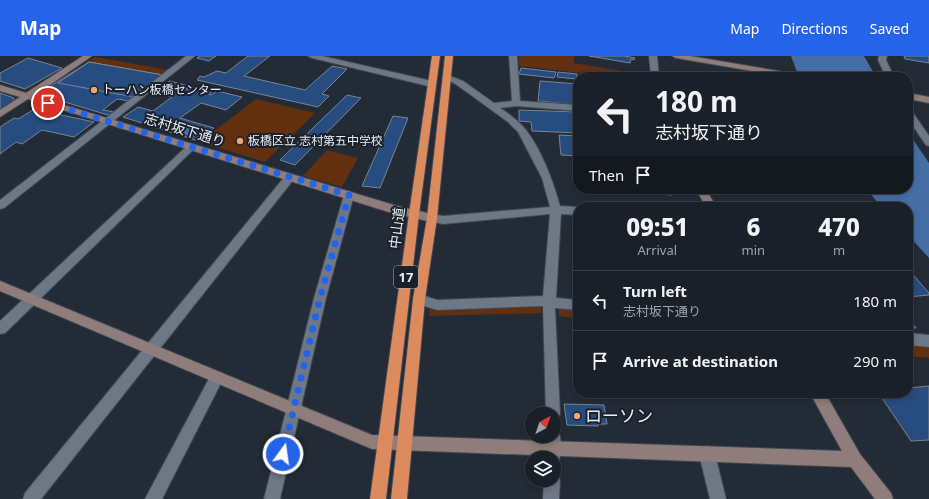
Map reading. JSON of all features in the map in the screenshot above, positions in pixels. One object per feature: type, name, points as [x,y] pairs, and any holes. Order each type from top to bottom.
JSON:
[{"type":"highway","name":"中山道","points":[[378,499],[414,214],[436,56]]},
{"type":"highway","name":"17","points":[[399,499],[419,299],[432,218],[449,56]]},
{"type":"street","points":[[0,114],[88,56]]},
{"type":"street","points":[[0,205],[191,56]]},
{"type":"street","points":[[312,56],[432,84]]},
{"type":"street","points":[[348,65],[356,56]]},
{"type":"street","points":[[513,56],[516,103]]},
{"type":"street","points":[[653,56],[655,72]]},
{"type":"street","points":[[676,56],[775,72]]},
{"type":"street","points":[[883,56],[882,60],[888,72]]},
{"type":"street","points":[[447,77],[460,82],[511,120],[522,132],[547,178],[556,210],[549,302],[553,407]]},
{"type":"street","name":"志村坂下通り","points":[[0,88],[349,195],[432,218]]},
{"type":"street","points":[[913,97],[929,100]]},
{"type":"street","points":[[494,106],[516,103],[573,108]]},
{"type":"street","points":[[913,119],[929,143]]},
{"type":"street","points":[[0,330],[191,147]]},
{"type":"street","points":[[31,499],[290,177]]},
{"type":"street","points":[[272,499],[320,298],[349,195]]},
{"type":"street","points":[[432,218],[443,220],[556,210],[573,211]]},
{"type":"street","points":[[0,286],[368,441],[386,443],[855,459]]},
{"type":"street","points":[[419,299],[437,305],[549,302],[573,304]]},
{"type":"street","points":[[913,339],[929,341]]},
{"type":"street","points":[[153,499],[217,377]]},
{"type":"street","points":[[820,398],[855,459],[885,499]]},
{"type":"street","points":[[707,454],[718,499]]},
{"type":"street","points":[[551,499],[552,487]]},
{"type":"shaded area","points":[[519,56],[575,56],[573,63],[628,72],[573,72],[519,66]]},
{"type":"shaded area","points":[[95,57],[169,70],[163,75],[68,75]]},
{"type":"shaded area","points":[[256,99],[315,113],[265,162],[200,142]]},
{"type":"shaded area","points":[[327,150],[358,158],[342,187],[303,176]]},
{"type":"shaded area","points":[[541,304],[541,313],[429,316],[430,307]]},
{"type":"shaded area","points":[[559,307],[573,308],[573,318],[559,316]]},
{"type":"shaded area","points":[[913,343],[929,345],[929,358],[913,356]]},
{"type":"water","points":[[791,56],[864,56],[873,72],[797,72]]},
{"type":"water","points":[[183,122],[208,129],[197,137],[172,130]]},
{"type":"water","points":[[913,139],[929,163],[929,258],[913,240],[913,202],[878,202],[870,194],[913,194]]},
{"type":"building","points":[[200,56],[216,56],[209,61],[197,58]]},
{"type":"building","points":[[248,56],[270,56],[244,76],[305,90],[332,66],[347,69],[322,94],[329,96],[318,107],[197,80],[200,76],[204,77],[217,71],[226,73]]},
{"type":"building","points":[[589,56],[625,56],[635,58],[634,60],[631,59],[630,63]]},
{"type":"building","points":[[904,56],[929,56],[929,63],[905,59]]},
{"type":"building","points":[[28,58],[62,68],[25,89],[0,81],[0,73]]},
{"type":"building","name":"トーハン板橋センター","points":[[89,62],[163,75],[129,101],[117,99],[103,110],[115,112],[108,115],[41,95],[41,92]]},
{"type":"building","points":[[89,62],[163,75],[134,97],[58,83]]},
{"type":"building","points":[[521,68],[556,72],[554,78],[519,74]]},
{"type":"building","points":[[558,72],[573,74],[573,79],[557,77]]},
{"type":"building","points":[[170,81],[189,86],[186,89],[192,87],[212,92],[209,94],[211,95],[217,91],[242,97],[226,110],[201,103],[180,118],[214,128],[198,141],[123,117],[138,107],[153,111],[172,97],[158,93],[168,86],[164,85]],"holes":[[[183,122],[208,129],[197,137],[172,130]]]},
{"type":"building","points":[[540,81],[573,84],[573,104],[538,101]]},
{"type":"building","points":[[0,93],[14,98],[14,101],[0,110]]},
{"type":"building","points":[[347,95],[361,98],[295,165],[280,160]]},
{"type":"building","points":[[36,108],[58,110],[59,112],[57,114],[94,122],[74,137],[42,130],[22,144],[16,142],[0,154],[0,127],[14,118],[18,119]]},
{"type":"building","points":[[519,110],[573,112],[573,133],[532,131],[531,122],[519,121]]},
{"type":"building","points":[[393,116],[408,118],[380,188],[362,186]]},
{"type":"building","points":[[559,135],[573,136],[573,156],[561,155]]},
{"type":"building","points":[[913,275],[929,293],[929,295],[913,297]]},
{"type":"building","points":[[929,386],[929,440],[911,441],[882,398],[913,398],[913,388]]},
{"type":"building","points":[[564,404],[604,405],[607,424],[598,424],[598,426],[567,425]]},
{"type":"place","name":"トーハン板橋センター","points":[[94,90]]},
{"type":"place","name":"板橋区立 志村第五中学校","points":[[240,141]]},
{"type":"place","name":"ローソン","points":[[577,416]]},
{"type":"route","points":[[48,103],[349,195],[320,298],[283,454]]}]
